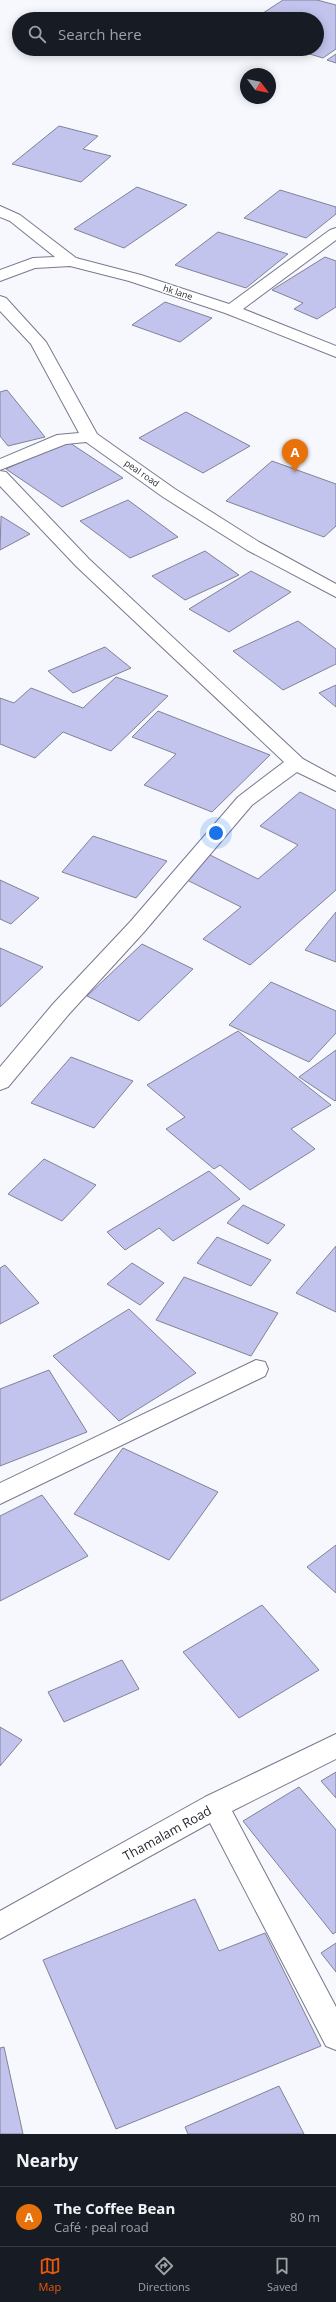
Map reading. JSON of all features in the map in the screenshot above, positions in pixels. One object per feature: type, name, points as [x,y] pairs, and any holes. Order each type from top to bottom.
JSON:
[{"type":"street","points":[[0,211],[15,218],[70,261]]},
{"type":"street","points":[[231,310],[336,232]]},
{"type":"street","name":"hk lane","points":[[0,276],[33,263],[70,261],[135,278],[231,310],[336,352]]},
{"type":"street","name":"peal road","points":[[0,301],[38,342],[90,437],[169,493],[253,546],[336,591]]},
{"type":"street","points":[[0,465],[63,440],[90,437]]},
{"type":"street","points":[[0,476],[83,564],[296,763],[336,785]]},
{"type":"street","points":[[0,1082],[61,1009],[137,927],[245,801],[296,763]]},
{"type":"street","points":[[0,1494],[256,1369]]},
{"type":"street","name":"Thamalam Road","points":[[0,1926],[215,1806],[336,1746]]},
{"type":"street","points":[[215,1806],[336,2036]]},
{"type":"building","points":[[283,0],[317,0],[336,5],[336,49],[323,58],[316,56],[324,56],[324,12],[265,12]]},
{"type":"building","points":[[336,54],[336,63],[327,60]]},
{"type":"building","points":[[59,126],[98,136],[83,149],[111,156],[81,182],[12,164]]},
{"type":"building","points":[[137,187],[187,205],[124,248],[74,229]]},
{"type":"building","points":[[280,190],[336,207],[336,214],[306,238],[244,218]]},
{"type":"building","points":[[218,232],[288,254],[246,288],[175,265]]},
{"type":"building","points":[[325,257],[336,261],[336,307],[317,319],[294,309],[303,303],[272,290]]},
{"type":"building","points":[[165,302],[212,318],[180,342],[132,325]]},
{"type":"building","points":[[7,390],[45,437],[8,446],[0,436],[0,392]]},
{"type":"building","points":[[186,412],[250,446],[203,473],[139,438]]},
{"type":"building","points":[[67,441],[123,478],[62,507],[6,469]]},
{"type":"building","points":[[272,461],[336,484],[336,526],[324,537],[226,501]]},
{"type":"building","points":[[128,500],[178,537],[130,558],[80,521]]},
{"type":"building","points":[[1,516],[30,534],[0,550]]},
{"type":"building","points":[[205,551],[239,575],[185,600],[152,576]]},
{"type":"building","points":[[251,571],[291,592],[229,632],[189,609]]},
{"type":"building","points":[[298,621],[336,649],[336,664],[283,690],[233,651]]},
{"type":"building","points":[[105,647],[131,668],[73,693],[48,671]]},
{"type":"building","points":[[116,677],[168,696],[111,751],[63,732],[35,758],[0,744],[0,698],[14,703],[31,688],[83,708]]},
{"type":"building","points":[[336,685],[336,707],[319,693]]},
{"type":"building","points":[[158,711],[270,755],[212,812],[144,785],[176,754],[132,737]]},
{"type":"building","points":[[300,792],[336,810],[336,890],[250,965],[203,939],[241,907],[183,878],[210,855],[258,879],[298,845],[260,826]]},
{"type":"building","points":[[93,836],[167,861],[136,898],[62,872]]},
{"type":"building","points":[[0,880],[39,898],[11,924],[0,919]]},
{"type":"building","points":[[336,912],[336,962],[305,950]]},
{"type":"building","points":[[142,944],[193,969],[139,1021],[87,996]]},
{"type":"building","points":[[0,948],[43,967],[0,1007]]},
{"type":"building","points":[[271,982],[336,1011],[336,1033],[309,1062],[229,1025]]},
{"type":"building","points":[[238,1031],[331,1105],[291,1129],[315,1149],[250,1190],[220,1165],[214,1169],[166,1129],[185,1117],[147,1085]]},
{"type":"building","points":[[336,1050],[336,1100],[335,1101],[299,1077]]},
{"type":"building","points":[[71,1057],[133,1081],[94,1128],[31,1103]]},
{"type":"building","points":[[44,1159],[96,1185],[62,1221],[8,1194]]},
{"type":"building","points":[[209,1171],[240,1199],[173,1241],[159,1228],[125,1250],[107,1232]]},
{"type":"building","points":[[243,1205],[285,1225],[268,1244],[227,1223]]},
{"type":"building","points":[[217,1237],[271,1260],[251,1286],[197,1263]]},
{"type":"building","points":[[336,1246],[336,1312],[296,1293]]},
{"type":"building","points":[[132,1263],[164,1283],[140,1305],[107,1284]]},
{"type":"building","points":[[5,1265],[39,1303],[0,1324],[0,1268]]},
{"type":"building","points":[[184,1277],[278,1313],[251,1356],[156,1320]]},
{"type":"building","points":[[129,1309],[196,1373],[119,1421],[53,1356]]},
{"type":"building","points":[[49,1370],[87,1432],[0,1466],[0,1389]]},
{"type":"building","points":[[123,1448],[218,1492],[169,1560],[74,1514]]},
{"type":"building","points":[[42,1495],[88,1556],[0,1601],[0,1516]]},
{"type":"building","points":[[336,1545],[336,1593],[307,1567]]},
{"type":"building","points":[[262,1605],[319,1670],[239,1718],[183,1652]]},
{"type":"building","points":[[122,1660],[139,1689],[64,1722],[48,1692]]},
{"type":"building","points":[[0,1727],[22,1740],[0,1766]]},
{"type":"building","points":[[336,1772],[336,1798],[321,1781]]},
{"type":"building","points":[[299,1787],[336,1830],[336,1932],[333,1934],[243,1821]]},
{"type":"building","points":[[195,1899],[219,1951],[265,1933],[321,2046],[116,2129],[43,1960]]},
{"type":"building","points":[[336,1943],[336,1972],[321,1953]]},
{"type":"building","points":[[4,2047],[23,2134],[0,2134],[0,2048]]},
{"type":"building","points":[[279,2086],[304,2134],[188,2134],[185,2127]]},
{"type":"place","name":"The Coffee Bean","points":[[295,472]]}]
